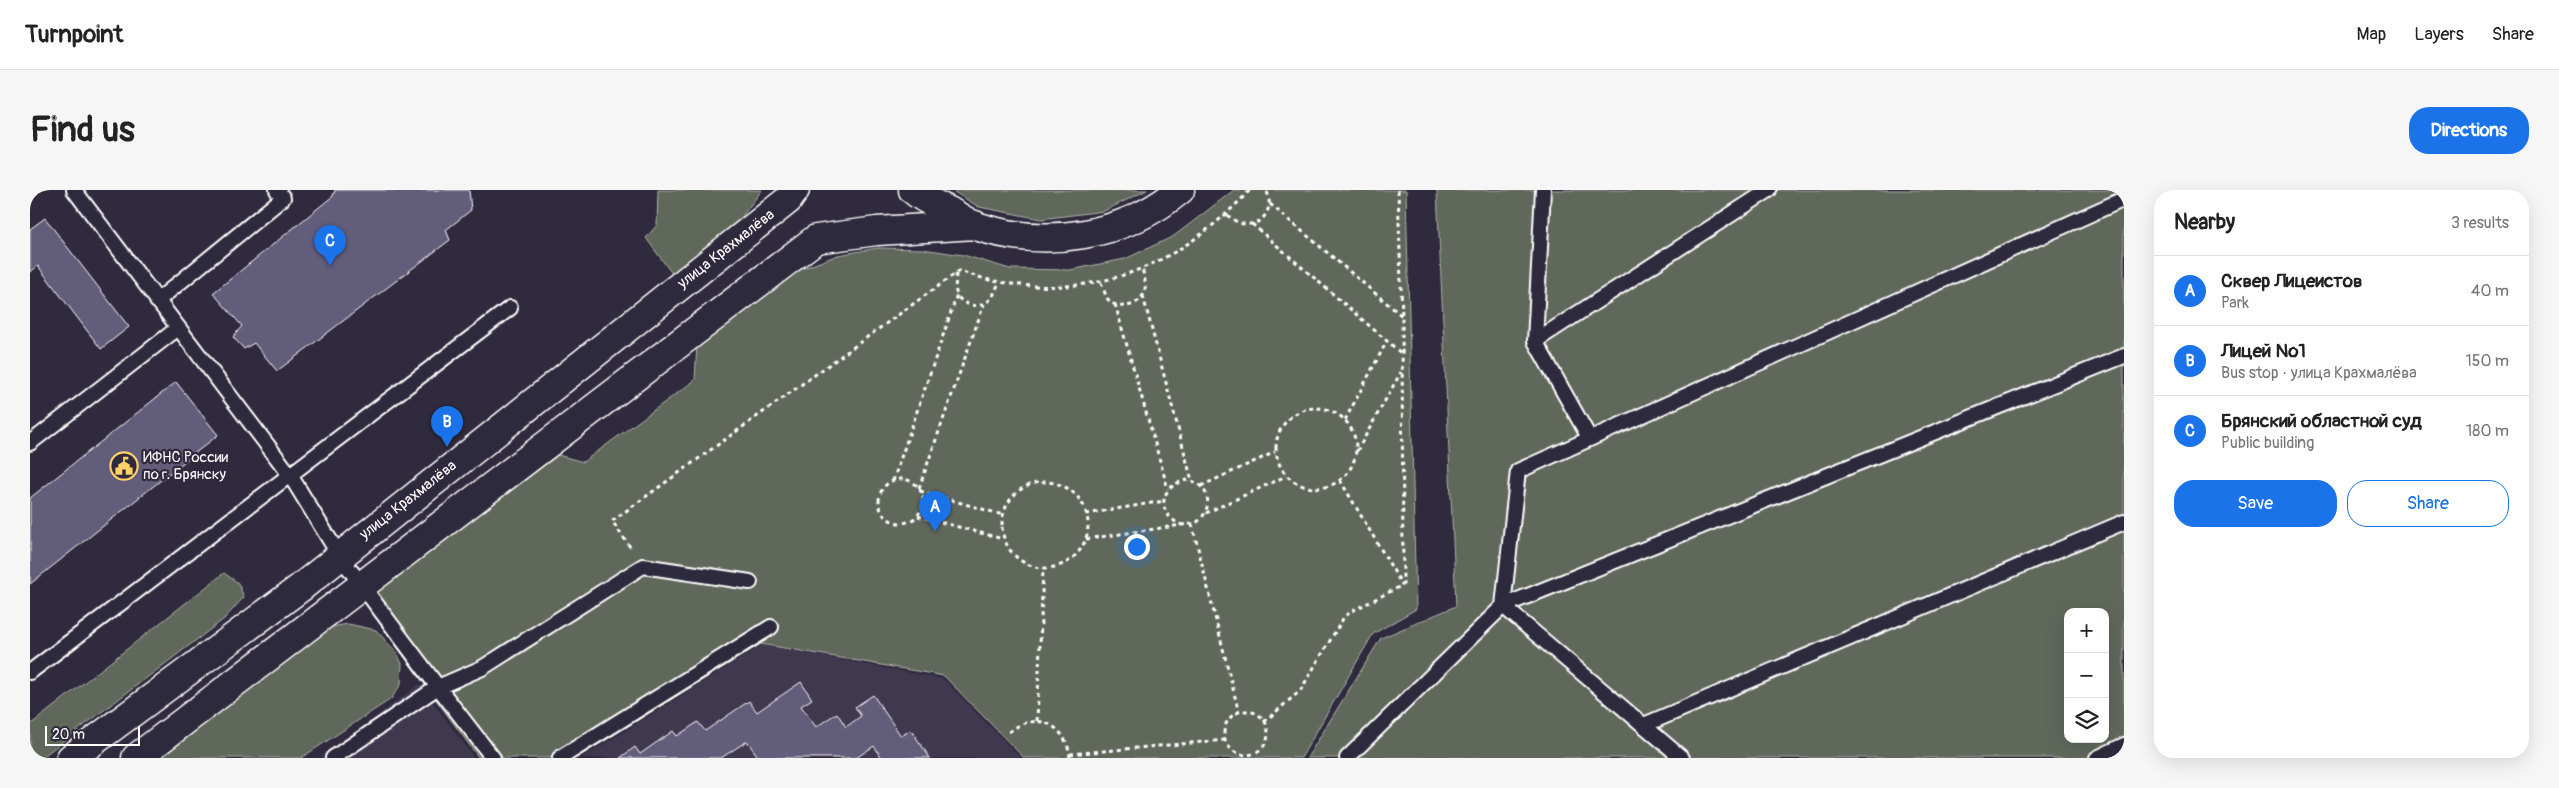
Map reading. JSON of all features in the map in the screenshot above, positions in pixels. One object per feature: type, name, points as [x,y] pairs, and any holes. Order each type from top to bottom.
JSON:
[{"type":"main road","points":[[914,190],[975,226]]},
{"type":"main road","points":[[136,758],[816,239],[877,231],[975,226],[1023,237],[1072,237],[1120,226],[1164,203],[1180,190]]},
{"type":"main road","name":"улица Крахмалёва","points":[[72,758],[300,588],[339,554],[791,195]]},
{"type":"lane","points":[[74,190],[290,475],[339,554],[493,758]]},
{"type":"lane","points":[[158,301],[283,198],[277,190]]},
{"type":"lane","points":[[1543,190],[1535,341],[1590,439]]},
{"type":"lane","points":[[1535,341],[1769,190]]},
{"type":"lane","points":[[1503,606],[1518,471],[2124,198]]},
{"type":"lane","points":[[30,672],[510,308]]},
{"type":"lane","points":[[30,443],[178,328]]},
{"type":"lane","points":[[1348,758],[1503,606],[2124,356]]},
{"type":"lane","points":[[1644,725],[2124,522]]},
{"type":"lane","points":[[333,758],[438,687],[482,668],[643,566],[750,582]]},
{"type":"lane","points":[[1503,606],[1682,758]]},
{"type":"lane","points":[[560,758],[771,626]]},
{"type":"lane","points":[[2097,758],[2124,745]]},
{"type":"path","points":[[643,566],[612,521],[960,271],[999,282],[1058,287],[1101,283],[1142,269],[1181,249],[1227,215],[1250,190]]},
{"type":"path","points":[[1266,190],[1270,204],[1402,316]]},
{"type":"path","points":[[1398,190],[1402,316],[1403,585]]},
{"type":"path","points":[[1227,215],[1238,223],[1252,224],[1264,217],[1270,204]]},
{"type":"path","points":[[1252,224],[1402,354]]},
{"type":"path","points":[[1142,269],[1146,286],[1143,296],[1192,481]]},
{"type":"path","points":[[956,274],[955,288],[957,295],[967,304],[984,304]]},
{"type":"path","points":[[999,282],[993,297],[984,304],[920,489],[923,502],[918,516],[912,521],[898,524],[885,517],[881,511],[879,497],[886,485],[893,481],[907,480],[920,489],[1003,514]]},
{"type":"path","points":[[1101,283],[1108,298],[1115,304],[1127,306],[1134,304],[1143,296]]},
{"type":"path","points":[[893,481],[957,295]]},
{"type":"path","points":[[1115,304],[1168,489],[1164,501],[1165,511],[1169,517],[1182,524]]},
{"type":"path","points":[[1345,420],[1388,341]]},
{"type":"path","points":[[1356,452],[1355,439],[1345,420],[1330,410],[1316,407],[1302,410],[1290,416],[1281,426],[1276,438],[1275,452],[1278,465],[1286,476],[1296,484],[1309,488],[1322,488],[1340,480],[1353,465],[1356,452],[1402,370]]},
{"type":"path","points":[[1201,486],[1275,452]]},
{"type":"path","points":[[1206,513],[1286,476]]},
{"type":"path","points":[[1340,480],[1403,585]]},
{"type":"path","points":[[1086,539],[1192,524],[1202,519],[1206,513],[1208,499],[1201,486],[1192,481],[1180,481],[1168,489]]},
{"type":"path","points":[[1048,482],[1062,485],[1074,493],[1083,504],[1088,531],[1086,539],[1075,557],[1063,565],[1043,569],[1021,562],[1010,552],[1003,539],[1003,514],[1010,499],[1021,489],[1034,483],[1048,482]]},
{"type":"path","points":[[1086,514],[1164,501]]},
{"type":"path","points":[[918,516],[1003,539]]},
{"type":"path","points":[[1192,524],[1239,713]]},
{"type":"path","points":[[1037,721],[1043,569]]},
{"type":"path","points":[[1264,722],[1300,691],[1344,617],[1403,585]]},
{"type":"path","points":[[1251,712],[1264,722],[1268,733],[1267,740],[1259,752],[1252,755],[1237,754],[1230,750],[1225,740],[1227,722],[1239,713],[1251,712]]},
{"type":"path","points":[[1009,732],[1026,722],[1037,721],[1058,730],[1065,738],[1070,756],[1225,740]]},
{"type":"shaded area","points":[[762,645],[943,679],[1021,758],[582,758]]},
{"type":"shaded area","points":[[420,684],[474,758],[320,758]]},
{"type":"green space","points":[[658,190],[762,190],[740,219],[673,275],[646,238],[657,225]]},
{"type":"green space","points":[[951,190],[1147,190],[1104,211],[1041,219],[979,207]]},
{"type":"green space","points":[[1234,190],[1406,190],[1416,609],[1373,634],[1301,758],[1024,758],[944,676],[761,644],[577,758],[479,758],[363,601],[558,455],[583,462],[695,380],[697,344],[762,292],[804,268],[838,255],[878,248],[923,249],[963,255],[1010,269],[1070,270],[1125,259],[1174,236]]},
{"type":"green space","points":[[1437,190],[2124,190],[2124,758],[1307,758],[1381,638],[1456,606]]},
{"type":"green space","points":[[224,573],[238,583],[244,597],[224,619],[41,758],[30,758],[30,725]]},
{"type":"green space","points":[[348,624],[376,630],[397,653],[402,664],[401,684],[391,699],[301,758],[155,758],[311,639],[331,627]]},
{"type":"building","points":[[335,190],[469,190],[471,210],[446,230],[450,240],[277,371],[254,343],[244,349],[233,337],[242,326],[213,293],[333,196]]},
{"type":"building","points":[[45,218],[129,327],[101,349],[38,266],[30,272],[30,229]]},
{"type":"building","name":"ИФНС России по г. Брянску","points":[[176,382],[218,435],[30,584],[30,498]]},
{"type":"building","points":[[801,682],[812,699],[801,706],[816,727],[837,713],[846,727],[861,716],[855,707],[873,695],[901,736],[911,730],[930,758],[882,758],[874,746],[856,758],[759,758],[747,741],[721,758],[620,758],[635,747],[640,754],[673,731],[677,736],[698,722],[705,731],[749,701],[757,712]]},
{"type":"place","name":"Брянский областной суд","points":[[330,266]]},
{"type":"place","name":"Лицей №1","points":[[447,447]]},
{"type":"place","name":"ИФНС России по г. Брянску","points":[[124,466]]},
{"type":"place","name":"Сквер Лицеистов","points":[[935,532]]}]
